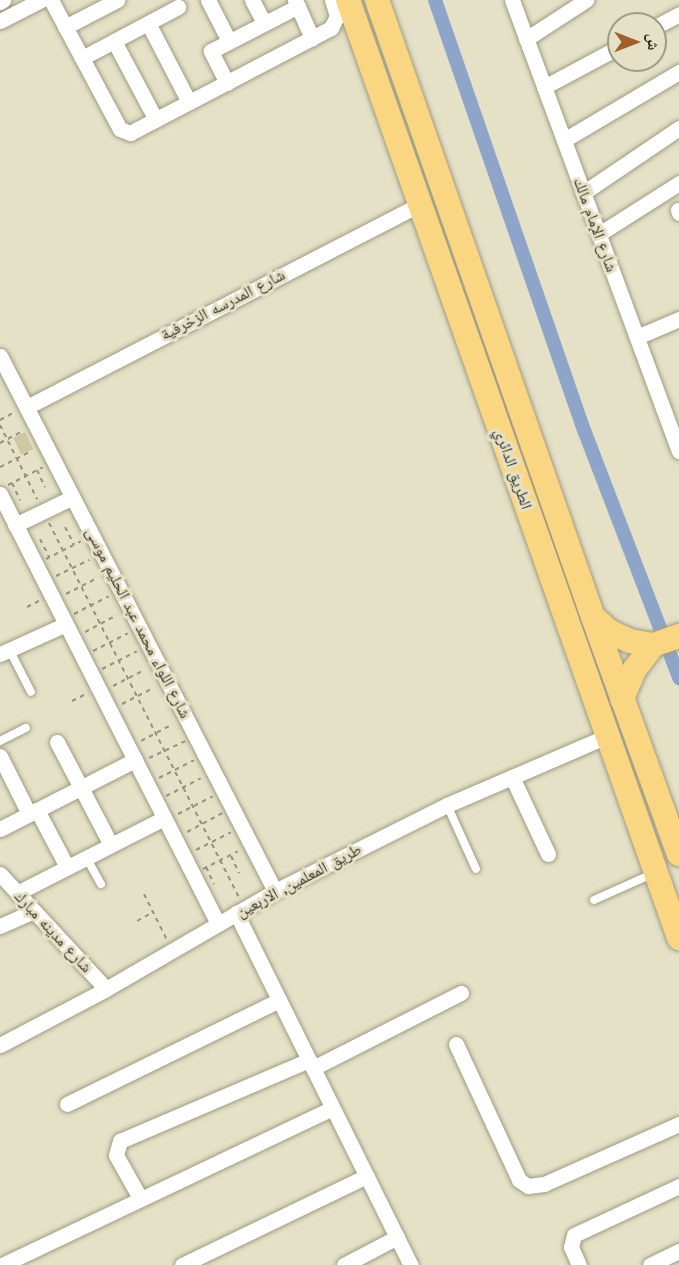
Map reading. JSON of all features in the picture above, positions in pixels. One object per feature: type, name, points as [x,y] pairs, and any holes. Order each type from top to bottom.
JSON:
[{"type":"highway","name":"الطريق الدائري","points":[[348,0],[679,938]]},
{"type":"highway","name":"الطريق الدائري","points":[[377,0],[407,80],[593,617],[679,854]]},
{"type":"highway","points":[[380,92],[396,93],[407,80]]},
{"type":"highway","points":[[399,144],[399,138],[408,130],[414,128],[424,132]]},
{"type":"highway","points":[[593,617],[616,636],[653,645],[679,636]]},
{"type":"highway","points":[[622,699],[635,669],[653,645]]},
{"type":"street","points":[[0,21],[41,0]]},
{"type":"street","points":[[51,0],[123,132],[130,134],[334,25],[337,16],[332,0]]},
{"type":"street","points":[[65,27],[117,0]]},
{"type":"street","points":[[208,0],[230,41]]},
{"type":"street","points":[[252,0],[264,23]]},
{"type":"street","name":"شارع الإمام مالك","points":[[512,0],[679,448]]},
{"type":"street","points":[[526,39],[586,0]]},
{"type":"street","points":[[227,83],[211,53],[296,3],[312,38]]},
{"type":"street","points":[[82,58],[178,7]]},
{"type":"street","points":[[148,23],[189,102]]},
{"type":"street","points":[[114,41],[156,120]]},
{"type":"street","points":[[544,87],[607,53]]},
{"type":"street","points":[[564,140],[679,72]]},
{"type":"street","points":[[583,193],[679,128]]},
{"type":"street","points":[[599,234],[679,183]]},
{"type":"street","name":"شارع المدرسه الزخرفية","points":[[27,407],[420,204]]},
{"type":"street","points":[[637,337],[679,319]]},
{"type":"street","name":"شارع اللواء محمد عبد الحليم موسى","points":[[0,356],[275,891]]},
{"type":"street","points":[[3,490],[15,525],[42,561],[44,582],[183,856],[200,871],[218,924]]},
{"type":"street","points":[[15,525],[73,497]]},
{"type":"street","points":[[4,652],[65,622]]},
{"type":"street","name":"طريق المعلمين, الاربعين","points":[[0,1045],[106,989],[275,891],[447,805],[607,736]]},
{"type":"street","points":[[57,742],[111,845]]},
{"type":"street","points":[[0,756],[67,867]]},
{"type":"street","points":[[0,829],[81,788],[133,757]]},
{"type":"street","points":[[512,777],[548,854]]},
{"type":"street","points":[[17,893],[165,819]]},
{"type":"street","name":"شارع مدينه مبارك","points":[[0,874],[106,989]]},
{"type":"street","points":[[0,926],[33,911]]},
{"type":"street","points":[[240,911],[279,1000],[411,1265]]},
{"type":"street","points":[[140,1198],[116,1155],[120,1141],[311,1064],[461,993]]},
{"type":"street","points":[[67,1104],[279,1000]]},
{"type":"street","points":[[456,1044],[519,1180],[528,1186],[544,1184],[679,1124]]},
{"type":"street","points":[[2,1265],[333,1108]]},
{"type":"street","points":[[182,1265],[367,1176]]},
{"type":"street","points":[[579,1265],[571,1247],[574,1235],[679,1186]]},
{"type":"street","points":[[344,1265],[398,1237]]},
{"type":"street","points":[[650,1265],[679,1251]]},
{"type":"lane","points":[[4,652],[31,692]]},
{"type":"lane","points":[[0,741],[26,728]]},
{"type":"lane","points":[[447,805],[476,869]]},
{"type":"lane","points":[[86,857],[101,885]]},
{"type":"lane","points":[[594,900],[656,873]]},
{"type":"path","points":[[0,443],[36,424]]},
{"type":"path","points":[[0,425],[220,860],[240,911]]},
{"type":"path","points":[[0,467],[46,444]]},
{"type":"path","points":[[3,490],[55,461]]},
{"type":"path","points":[[37,470],[45,487]]},
{"type":"path","points":[[12,483],[20,500]]},
{"type":"path","points":[[65,527],[74,545]]},
{"type":"path","points":[[40,539],[42,561],[93,535]]},
{"type":"path","points":[[44,582],[102,553]]},
{"type":"path","points":[[54,600],[111,571]]},
{"type":"path","points":[[65,622],[91,605],[121,590]]},
{"type":"path","points":[[73,638],[130,609]]},
{"type":"path","points":[[82,656],[140,627]]},
{"type":"path","points":[[91,674],[149,645]]},
{"type":"path","points":[[100,692],[158,663]]},
{"type":"path","points":[[110,710],[168,681]]},
{"type":"path","points":[[133,757],[156,733],[186,718]]},
{"type":"path","points":[[133,757],[165,751],[195,735]]},
{"type":"path","points":[[147,784],[205,754]]},
{"type":"path","points":[[156,802],[214,772]]},
{"type":"path","points":[[165,819],[223,790]]},
{"type":"path","points":[[174,838],[232,808]]},
{"type":"path","points":[[183,856],[242,826]]},
{"type":"path","points":[[215,885],[200,871],[251,845]]},
{"type":"path","points":[[230,855],[238,873]]},
{"type":"path","points":[[144,894],[172,951]]},
{"type":"path","points":[[137,921],[153,912]]},
{"type":"shaded area","points":[[25,432],[33,449],[21,455],[13,437]]},
{"type":"waterway","points":[[435,0],[584,430],[679,678]]}]
